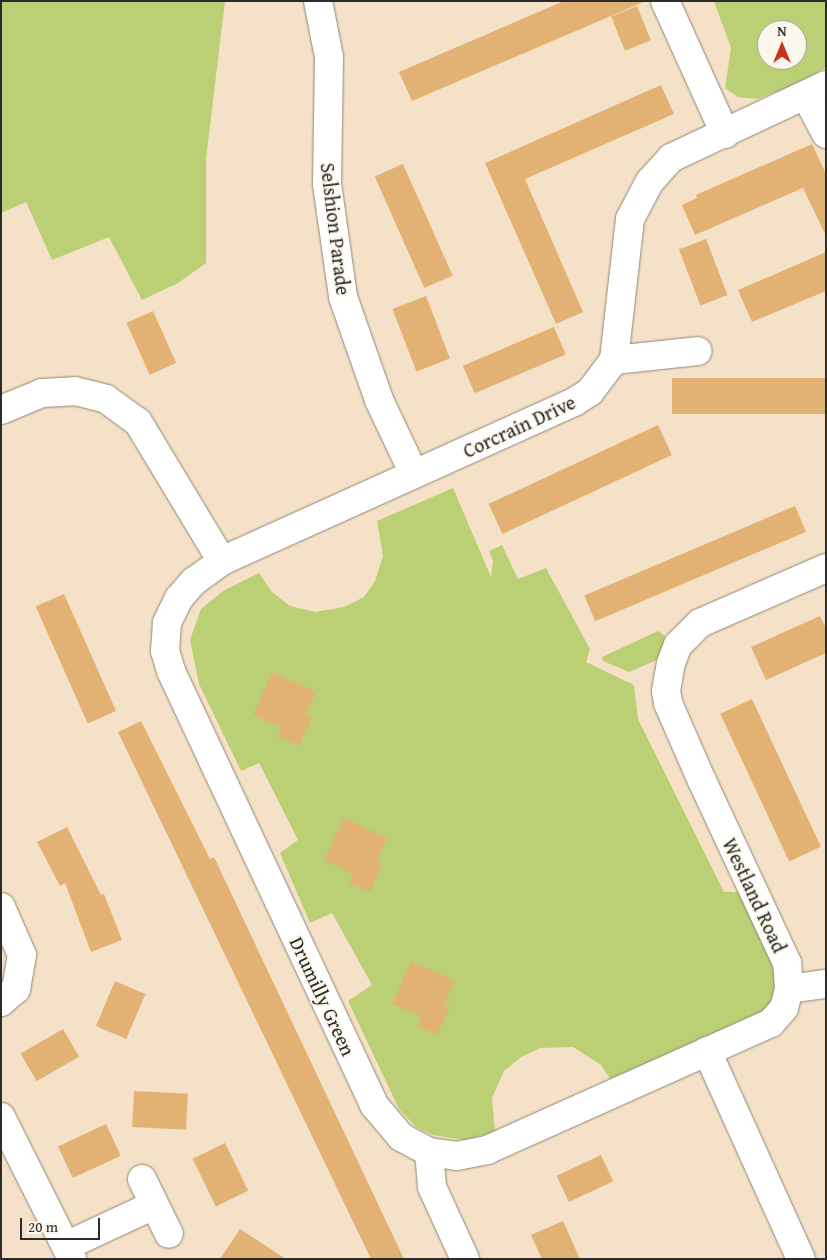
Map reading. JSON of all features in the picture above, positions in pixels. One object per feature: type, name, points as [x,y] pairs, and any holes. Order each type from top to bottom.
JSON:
[{"type":"street","name":"Selshion Parade","points":[[318,1],[329,56],[328,184],[343,297],[379,400],[414,474]]},
{"type":"street","points":[[665,1],[725,134]]},
{"type":"street","points":[[698,351],[614,360],[630,219],[650,181],[671,158],[816,90],[826,134]]},
{"type":"street","name":"Corcrain Drive","points":[[222,561],[574,402],[590,392],[614,360]]},
{"type":"street","points":[[1,410],[42,393],[75,391],[106,399],[138,422],[222,561]]},
{"type":"street","name":"Drumilly Green","points":[[222,561],[194,581],[175,606],[167,623],[165,651],[171,671],[374,1105],[401,1137],[428,1152],[457,1156],[487,1150],[707,1051]]},
{"type":"street","name":"Westland Road","points":[[707,1051],[771,1022],[784,1008],[789,990],[787,963],[668,704],[666,691],[671,663],[678,644],[700,623],[826,568]]},
{"type":"street","points":[[1,908],[22,955],[16,989],[1,1002]]},
{"type":"street","points":[[789,990],[826,984]]},
{"type":"street","points":[[707,1051],[802,1259]]},
{"type":"street","points":[[1,1117],[69,1253],[154,1205]]},
{"type":"street","points":[[428,1152],[432,1186],[465,1259]]},
{"type":"street","points":[[142,1179],[169,1234]]},
{"type":"green space","points":[[1,1],[225,1],[206,159],[206,263],[178,283],[142,300],[109,237],[52,260],[26,202],[1,213]]},
{"type":"green space","points":[[714,1],[826,1],[826,67],[801,82],[757,99],[738,97],[725,88],[731,48]]},
{"type":"green space","points":[[453,488],[491,577],[493,561],[489,551],[502,545],[518,579],[546,568],[590,649],[586,662],[634,685],[638,719],[724,892],[744,892],[777,974],[773,1007],[610,1079],[601,1065],[573,1047],[540,1048],[521,1057],[504,1071],[492,1098],[495,1132],[465,1140],[433,1135],[416,1127],[399,1109],[348,1001],[372,985],[332,913],[310,923],[280,853],[298,840],[259,763],[241,771],[199,684],[190,640],[201,609],[223,591],[259,573],[272,592],[290,606],[315,612],[344,607],[364,597],[375,581],[383,556],[377,521]]},
{"type":"green space","points":[[658,631],[665,636],[659,659],[629,672],[603,661],[602,657]]},
{"type":"building","points":[[564,1],[646,1],[412,101],[399,72]]},
{"type":"building","points":[[637,6],[651,40],[625,51],[611,16]]},
{"type":"building","points":[[661,85],[674,114],[525,179],[583,312],[556,324],[485,163]]},
{"type":"building","points":[[812,144],[826,174],[826,236],[803,188],[695,235],[682,205],[697,198],[696,195]]},
{"type":"building","points":[[403,164],[453,275],[424,288],[375,177]]},
{"type":"building","points":[[706,239],[728,295],[700,305],[679,249]]},
{"type":"building","points":[[826,252],[826,291],[752,322],[738,290]]},
{"type":"building","points":[[426,296],[450,359],[416,371],[392,309]]},
{"type":"building","points":[[153,311],[176,363],[150,375],[127,323]]},
{"type":"building","points":[[554,327],[566,355],[475,393],[463,366]]},
{"type":"building","points":[[672,378],[826,378],[826,414],[672,414]]},
{"type":"building","points":[[658,425],[672,455],[502,534],[489,504]]},
{"type":"building","points":[[795,506],[806,532],[595,621],[584,595]]},
{"type":"building","points":[[64,594],[116,711],[88,724],[36,607]]},
{"type":"building","points":[[820,616],[826,628],[826,653],[766,680],[751,647]]},
{"type":"building","points":[[272,672],[316,692],[306,715],[312,718],[299,746],[278,737],[282,728],[253,715]]},
{"type":"building","points":[[752,699],[821,847],[789,862],[720,714]]},
{"type":"building","points":[[141,721],[210,859],[214,857],[404,1259],[371,1259],[118,732]]},
{"type":"building","points":[[344,818],[387,838],[377,861],[383,863],[370,892],[349,883],[353,874],[324,860]]},
{"type":"building","points":[[67,827],[101,895],[104,894],[122,940],[91,952],[65,883],[60,886],[37,842]]},
{"type":"building","points":[[411,961],[455,981],[444,1004],[450,1007],[437,1035],[417,1026],[421,1017],[392,1004]]},
{"type":"building","points":[[115,981],[145,994],[126,1039],[96,1026]]},
{"type":"building","points":[[63,1029],[79,1057],[37,1081],[21,1054]]},
{"type":"building","points":[[134,1091],[188,1094],[186,1130],[132,1127]]},
{"type":"building","points":[[106,1124],[121,1156],[73,1178],[58,1146]]},
{"type":"building","points":[[225,1143],[248,1191],[216,1206],[193,1159]]},
{"type":"building","points":[[601,1155],[613,1181],[569,1202],[557,1176]]},
{"type":"building","points":[[563,1221],[580,1259],[542,1259],[531,1235]]},
{"type":"building","points":[[240,1229],[286,1259],[220,1259]]}]
